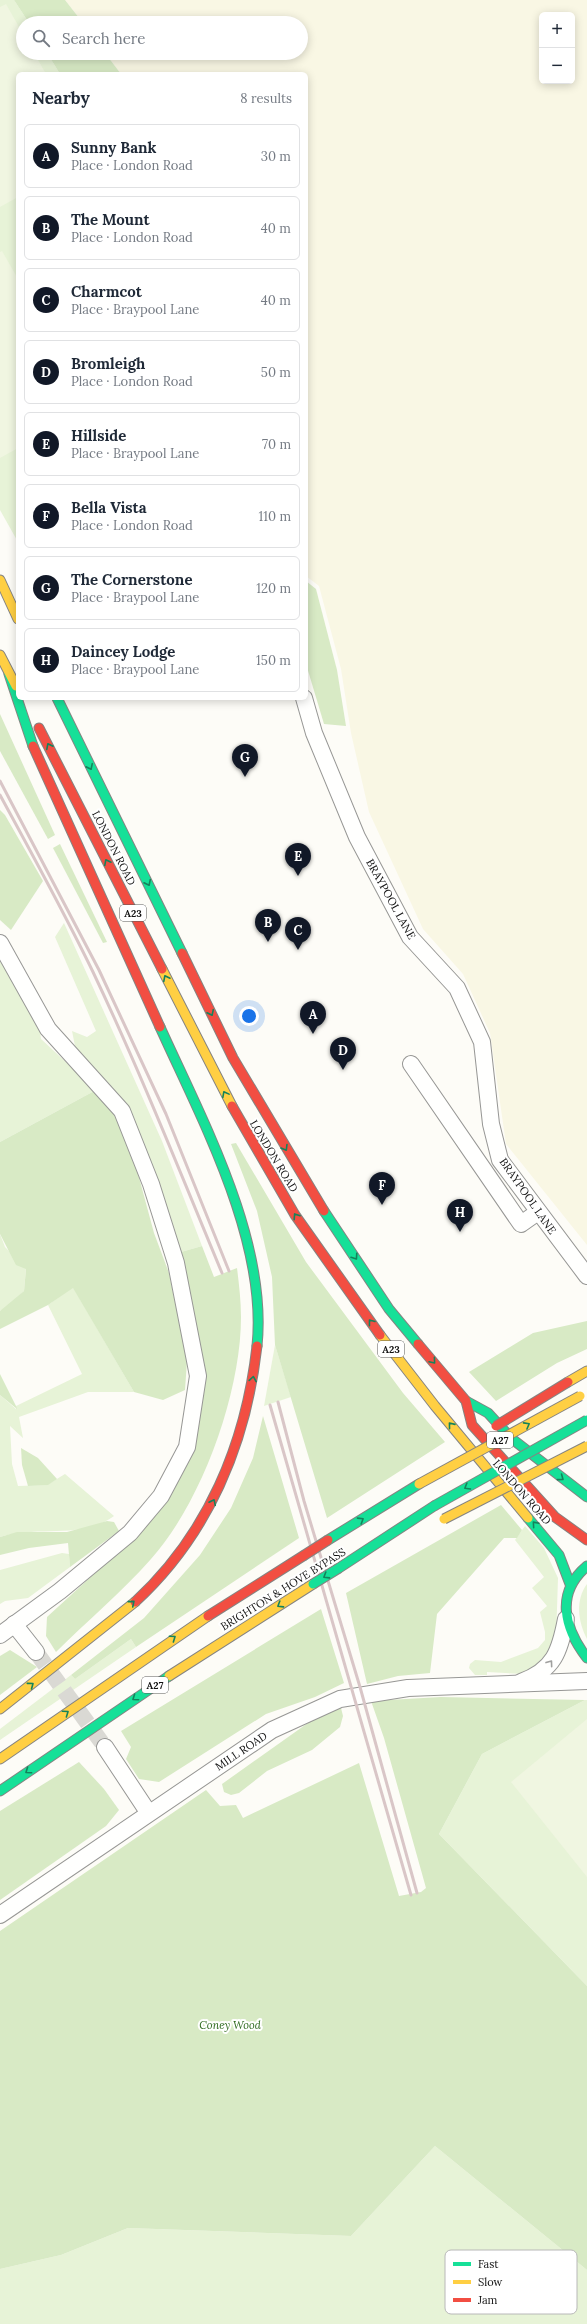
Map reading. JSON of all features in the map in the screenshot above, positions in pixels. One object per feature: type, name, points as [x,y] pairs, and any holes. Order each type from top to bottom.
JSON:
[{"type":"highway","points":[[0,580],[16,615]]},
{"type":"highway","points":[[0,655],[16,686]]},
{"type":"highway","points":[[9,674],[16,697]]},
{"type":"highway","points":[[0,1709],[77,1650],[144,1593],[182,1550],[211,1507],[235,1454],[247,1413],[256,1360],[258,1314],[248,1243],[229,1180],[28,736],[17,700]]},
{"type":"highway","name":"LONDON ROAD","points":[[23,700],[243,1128],[295,1215],[355,1302],[416,1382],[559,1555],[570,1584]]},
{"type":"highway","name":"LONDON ROAD","points":[[57,700],[233,1058],[317,1200],[389,1308],[466,1401],[472,1425],[555,1517],[587,1540]]},
{"type":"highway","name":"A27","points":[[419,1484],[487,1431],[587,1371]]},
{"type":"highway","name":"BRIGHTON & HOVE BYPASS","points":[[0,1759],[178,1635],[328,1540],[419,1484],[584,1394]]},
{"type":"highway","points":[[466,1401],[488,1413],[511,1438],[587,1497]]},
{"type":"highway","name":"BRIGHTON & HOVE BYPASS","points":[[0,1790],[142,1692],[372,1548],[434,1506],[587,1420]]},
{"type":"highway","points":[[441,1521],[587,1446]]},
{"type":"highway","name":"A27","points":[[372,1548],[395,1542]]},
{"type":"highway","points":[[587,1566],[570,1584],[566,1599],[566,1619],[578,1647],[587,1658]]},
{"type":"street","name":"BRAYPOOL LANE","points":[[305,700],[314,734],[357,837],[410,937],[457,988],[482,1042],[491,1124],[500,1160],[587,1276]]},
{"type":"street","points":[[0,943],[48,1029],[122,1111],[151,1184],[176,1263],[198,1376],[187,1447],[161,1496],[130,1533],[60,1592],[0,1635]]},
{"type":"street","points":[[411,1064],[521,1224],[538,1212]]},
{"type":"street","name":"MILL ROAD","points":[[518,1684],[533,1678],[549,1666],[562,1642],[566,1619]]},
{"type":"street","points":[[14,1624],[36,1652]]},
{"type":"street","name":"MILL ROAD","points":[[0,1915],[148,1812],[272,1730],[340,1699],[408,1688],[587,1681]]},
{"type":"street","points":[[105,1747],[148,1812]]},
{"type":"shaded area","points":[[65,0],[587,0],[587,1245],[506,1144],[490,1033],[463,974],[423,929],[369,812],[351,733],[341,669],[319,586],[308,578],[308,72],[119,72],[110,60],[308,60],[308,16],[78,16]]},
{"type":"green space","points":[[0,0],[14,0],[24,16],[16,16],[16,60],[51,60],[59,72],[16,72],[16,538],[0,510]]},
{"type":"green space","points":[[14,0],[65,0],[78,16],[24,16]]},
{"type":"green space","points":[[6,4],[16,22],[16,60],[38,60],[45,72],[16,72],[16,198],[0,207],[0,7]]},
{"type":"green space","points":[[51,60],[110,60],[119,72],[59,72]]},
{"type":"green space","points":[[2,251],[16,276],[16,449],[0,458],[0,252]]},
{"type":"green space","points":[[308,583],[316,589],[337,670],[346,726],[324,724],[308,671]]},
{"type":"green space","points":[[0,714],[55,835],[48,839],[0,751]]},
{"type":"green space","points":[[0,810],[5,815],[43,881],[11,930],[0,920]]},
{"type":"green space","points":[[60,844],[107,942],[103,943],[53,848]]},
{"type":"green space","points":[[64,923],[162,1141],[202,1246],[181,1252],[165,1202],[155,1177],[75,1046],[72,1031],[87,1037],[96,1031],[55,937]]},
{"type":"green space","points":[[0,954],[40,1031],[41,1039],[96,1090],[0,1142]]},
{"type":"green space","points":[[96,1090],[117,1116],[130,1144],[154,1233],[169,1273],[187,1361],[185,1390],[163,1400],[134,1392],[73,1288],[48,1305],[0,1329],[0,1311],[24,1291],[26,1269],[16,1265],[0,1234],[0,1142]]},
{"type":"green space","points":[[236,1143],[306,1262],[403,1393],[445,1442],[327,1518],[275,1345],[272,1277],[257,1211],[231,1144]]},
{"type":"green space","points":[[0,1234],[5,1247],[26,1268],[24,1291],[6,1308],[0,1311]]},
{"type":"green space","points":[[202,1246],[214,1277],[237,1268],[240,1299],[241,1317],[239,1347],[234,1379],[226,1412],[215,1445],[187,1508],[170,1535],[140,1571],[56,1652],[46,1636],[47,1617],[142,1530],[171,1491],[203,1375],[181,1252]]},
{"type":"green space","points":[[73,1287],[134,1392],[88,1392],[19,1417],[23,1438],[10,1426],[12,1464],[18,1486],[47,1485],[65,1474],[114,1516],[87,1528],[29,1532],[0,1537],[0,1395],[16,1409],[16,1406],[82,1374],[48,1305]]},
{"type":"green space","points":[[587,1321],[587,1349],[557,1363],[496,1401],[469,1372],[533,1333]]},
{"type":"green space","points":[[275,1345],[291,1397],[264,1406]]},
{"type":"green space","points":[[0,1374],[16,1406],[17,1409],[0,1395]]},
{"type":"green space","points":[[263,1416],[299,1538],[136,1647],[131,1639],[75,1679],[71,1675],[144,1618],[200,1555],[231,1508],[253,1458]]},
{"type":"green space","points":[[21,1448],[38,1458],[57,1479],[48,1485],[28,1486],[22,1465]]},
{"type":"green space","points":[[501,1505],[522,1530],[517,1538],[504,1538],[437,1614],[430,1673],[398,1676],[367,1684],[346,1593]]},
{"type":"green space","points":[[107,1521],[114,1522],[119,1531],[70,1567],[68,1543],[29,1548],[0,1555],[0,1537],[17,1532],[67,1532]]},
{"type":"green space","points":[[525,1526],[544,1548],[558,1578],[556,1640],[546,1662],[523,1674],[487,1672],[487,1675],[475,1675],[469,1668],[470,1664],[475,1660],[501,1662],[538,1648],[545,1640],[545,1632],[540,1612],[547,1606],[532,1588],[544,1577],[515,1540]]},
{"type":"green space","points":[[62,1553],[69,1554],[70,1567],[28,1598],[5,1601],[0,1604],[0,1570]]},
{"type":"green space","points":[[587,1584],[587,1639],[580,1618],[579,1604],[583,1590]]},
{"type":"green space","points":[[321,1609],[344,1683],[315,1697],[266,1714],[159,1782],[139,1779],[126,1759],[131,1747],[121,1731]]},
{"type":"green space","points":[[131,1639],[136,1647],[0,1740],[0,1729],[71,1675],[75,1679]]},
{"type":"green space","points":[[10,1650],[37,1667],[0,1695],[0,1656]]},
{"type":"green space","name":"Coney Wood","points":[[441,1697],[585,1700],[482,1754],[439,1834],[587,1986],[587,2270],[577,2262],[577,2250],[562,2250],[435,2146],[351,2236],[128,2228],[61,2255],[0,2269],[0,1931],[206,1790],[220,1806],[236,1805],[243,1818],[359,1763],[399,1896],[421,1892],[426,1888],[384,1738],[371,1701]]},
{"type":"green space","points":[[587,1700],[587,1986],[439,1834],[482,1754]]},
{"type":"green space","points":[[336,1706],[341,1708],[343,1716],[340,1727],[312,1750],[267,1771],[239,1793],[231,1795],[224,1792],[222,1784],[322,1713]]},
{"type":"green space","points":[[587,1719],[587,1877],[511,1782]]},
{"type":"green space","points":[[79,1762],[104,1789],[119,1810],[106,1826],[0,1900],[0,1811]]},
{"type":"green space","points":[[435,2146],[562,2250],[445,2250],[445,2314],[577,2314],[577,2262],[587,2270],[587,2324],[0,2324],[0,2269],[61,2255],[128,2228],[351,2236]]},
{"type":"tunnel","points":[[36,1652],[105,1747]]},
{"type":"railway","points":[[0,781],[99,970],[166,1114],[229,1271]]},
{"type":"railway","points":[[0,795],[48,883],[93,972],[127,1047],[222,1273]]},
{"type":"railway","points":[[278,1402],[304,1501],[360,1687],[417,1893]]},
{"type":"railway","points":[[270,1405],[411,1895]]},
{"type":"traffic: fast","points":[[9,674],[16,695]]},
{"type":"traffic: fast","points":[[18,700],[33,746]]},
{"type":"traffic: fast","points":[[58,700],[182,953]]},
{"type":"traffic: fast","points":[[160,1027],[212,1141],[242,1223],[252,1265],[258,1306],[257,1346]]},
{"type":"traffic: fast","points":[[324,1211],[389,1309],[418,1344]]},
{"type":"traffic: fast","points":[[466,1401],[488,1413],[511,1438],[587,1497]]},
{"type":"traffic: fast","points":[[434,1506],[587,1420]]},
{"type":"traffic: fast","points":[[328,1540],[419,1484]]},
{"type":"traffic: fast","points":[[339,1568],[434,1506]]},
{"type":"traffic: fast","points":[[528,1518],[559,1555],[570,1584]]},
{"type":"traffic: fast","points":[[587,1566],[577,1576],[570,1588],[566,1611],[568,1623],[573,1635],[587,1658]]},
{"type":"traffic: fast","points":[[313,1584],[339,1568]]},
{"type":"traffic: fast","points":[[0,1791],[169,1676]]},
{"type":"traffic: slow","points":[[0,580],[16,615]]},
{"type":"traffic: slow","points":[[0,655],[16,686]]},
{"type":"traffic: slow","points":[[162,969],[232,1106]]},
{"type":"traffic: slow","points":[[380,1335],[435,1406],[528,1518]]},
{"type":"traffic: slow","points":[[568,1382],[587,1371]]},
{"type":"traffic: slow","points":[[419,1484],[580,1396]]},
{"type":"traffic: slow","points":[[444,1519],[587,1446]]},
{"type":"traffic: slow","points":[[169,1676],[313,1584]]},
{"type":"traffic: slow","points":[[0,1709],[135,1602]]},
{"type":"traffic: slow","points":[[0,1759],[208,1616]]},
{"type":"traffic: jam","points":[[39,728],[162,969]]},
{"type":"traffic: jam","points":[[33,746],[160,1027]]},
{"type":"traffic: jam","points":[[182,953],[233,1058],[324,1211]]},
{"type":"traffic: jam","points":[[232,1106],[295,1215],[380,1335]]},
{"type":"traffic: jam","points":[[418,1344],[466,1401],[472,1425],[555,1517],[587,1540]]},
{"type":"traffic: jam","points":[[135,1602],[161,1576],[183,1548],[203,1517],[219,1486],[233,1452],[244,1418],[252,1382],[257,1346]]},
{"type":"traffic: jam","points":[[496,1426],[568,1382]]},
{"type":"traffic: jam","points":[[303,1556],[328,1540]]},
{"type":"traffic: jam","points":[[208,1616],[303,1556]]},
{"type":"place","name":"The Cornerstone","points":[[245,777]]},
{"type":"place","name":"Hillside","points":[[298,876]]},
{"type":"place","name":"The Mount","points":[[268,942]]},
{"type":"place","name":"Charmcot","points":[[298,950]]},
{"type":"place","name":"Sunny Bank","points":[[313,1034]]},
{"type":"place","name":"Bromleigh","points":[[343,1070]]},
{"type":"place","name":"Bella Vista","points":[[382,1205]]},
{"type":"place","name":"Daincey Lodge","points":[[460,1232]]}]
